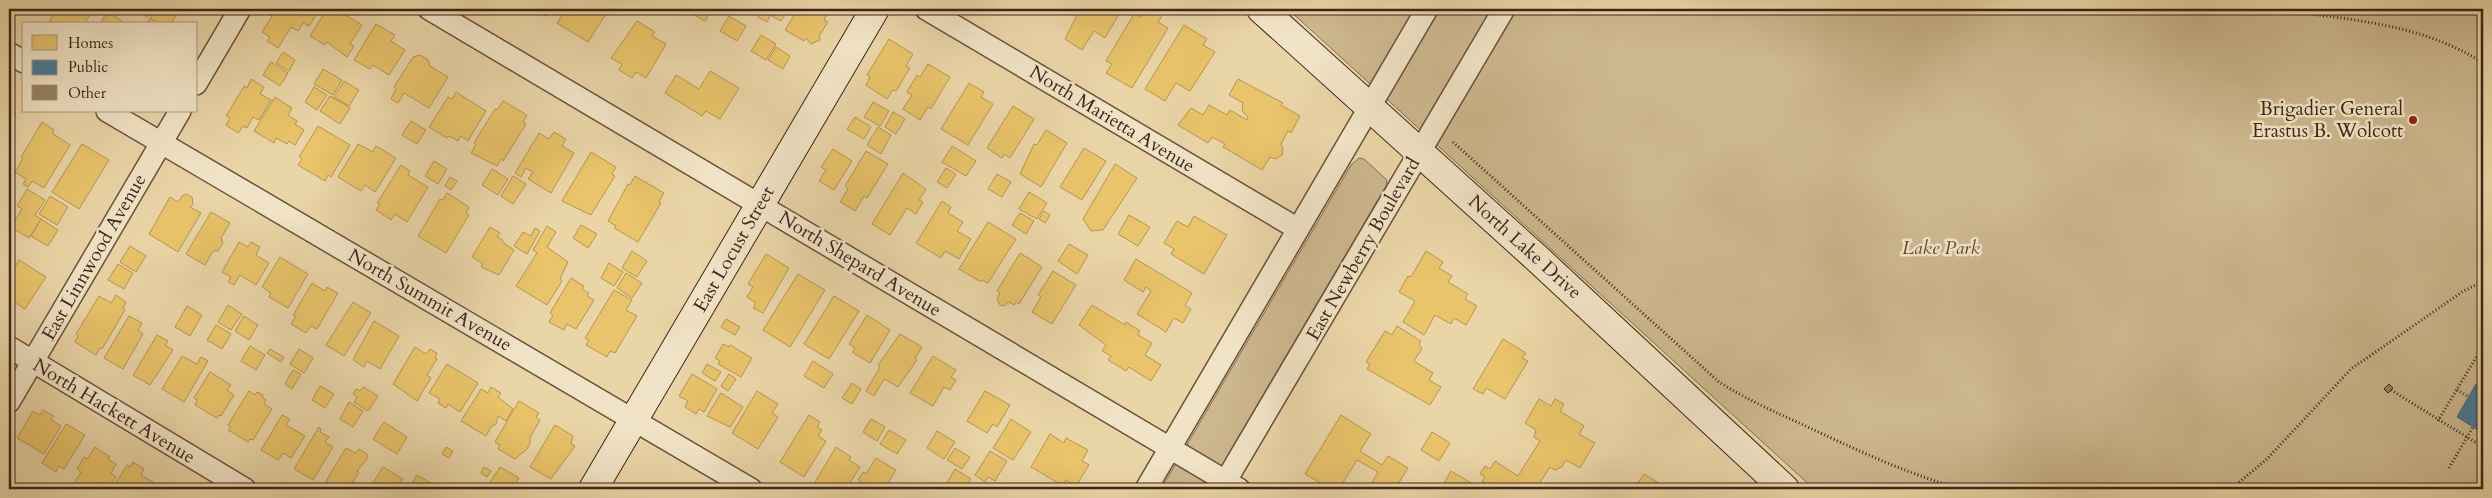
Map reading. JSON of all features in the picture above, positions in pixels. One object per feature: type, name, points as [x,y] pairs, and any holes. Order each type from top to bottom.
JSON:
[{"type":"main road","name":"East Locust Street","points":[[593,489],[876,9]]},
{"type":"main road","name":"North Lake Drive","points":[[1261,9],[1420,152],[1785,489]]},
{"type":"street","points":[[198,81],[240,9]]},
{"type":"street","name":"North Shepard Avenue","points":[[429,9],[1170,448],[1228,487]]},
{"type":"street","name":"North Marietta Avenue","points":[[926,9],[1298,229]]},
{"type":"street","points":[[1146,489],[1427,9]]},
{"type":"street","name":"East Newberry Boulevard","points":[[1228,487],[1504,9]]},
{"type":"street","points":[[9,53],[22,61]]},
{"type":"street","name":"North Summit Avenue","points":[[110,112],[751,489]]},
{"type":"street","name":"East Linnwood Avenue","points":[[9,402],[179,112]]},
{"type":"street","name":"North Hackett Avenue","points":[[9,348],[245,489]]},
{"type":"path","points":[[2271,9],[2392,26],[2438,40],[2483,63]]},
{"type":"path","points":[[1453,142],[1719,382],[1749,400],[1847,446],[1898,467],[1962,489]]},
{"type":"path","points":[[2231,489],[2267,459],[2351,369],[2462,292],[2483,281]]},
{"type":"path","points":[[2438,420],[2477,356],[2483,354]]},
{"type":"path","points":[[2391,390],[2483,447]]},
{"type":"path","points":[[2457,390],[2469,397]]},
{"type":"path","points":[[2449,468],[2473,427]]},
{"type":"green space","name":"Lake Park","points":[[1288,9],[2483,9],[2483,489],[1814,489]]},
{"type":"green space","points":[[1359,158],[1364,159],[1387,180],[1386,186],[1208,489],[1161,489],[1351,165]]},
{"type":"building: Homes","points":[[56,9],[94,9],[85,22],[49,22]]},
{"type":"building: Homes","points":[[136,9],[152,9],[147,17]]},
{"type":"building: Homes","points":[[156,9],[172,9],[178,12],[172,22],[157,22],[150,18]]},
{"type":"building: Homes","points":[[269,9],[320,9],[309,26],[303,23],[298,31],[291,27],[278,48],[267,41],[270,37],[262,32],[272,16],[266,13]]},
{"type":"building: Homes","points":[[327,9],[336,9],[362,25],[350,44],[354,46],[347,57],[327,42],[325,45],[310,36]]},
{"type":"building: Homes","points":[[533,9],[550,9],[546,16]]},
{"type":"building: Homes","points":[[566,9],[609,9],[588,42],[557,23]]},
{"type":"building: Homes","points":[[644,9],[658,9],[654,15]]},
{"type":"building: Homes","points":[[684,9],[712,9],[705,21]]},
{"type":"building: Homes","points":[[763,9],[789,9],[781,21],[770,15],[767,22],[758,17]]},
{"type":"building: Homes","points":[[798,9],[830,9],[824,20],[828,22],[819,36],[820,40],[811,44],[806,38],[804,41],[785,30]]},
{"type":"building: Homes","points":[[1080,9],[1122,9],[1105,38],[1094,31],[1082,50],[1065,39]]},
{"type":"building: Homes","points":[[1145,9],[1155,9],[1163,14],[1158,22],[1168,28],[1132,88],[1106,73],[1112,64],[1106,61],[1134,14],[1140,17]]},
{"type":"building: Homes","points":[[107,12],[122,21],[121,22],[101,22]]},
{"type":"building: Homes","points":[[729,16],[746,26],[737,41],[720,31]]},
{"type":"building: Homes","points":[[637,21],[655,32],[652,36],[666,44],[646,78],[636,72],[632,78],[619,70],[622,64],[611,58]]},
{"type":"building: Homes","points":[[376,24],[395,35],[391,41],[405,50],[389,75],[373,65],[370,69],[354,60]]},
{"type":"building: Homes","points":[[1184,25],[1207,39],[1203,45],[1215,52],[1190,91],[1176,83],[1165,101],[1145,89]]},
{"type":"building: Homes","points":[[761,35],[776,44],[766,60],[751,51]]},
{"type":"building: Homes","points":[[889,39],[913,54],[906,66],[910,68],[896,91],[893,90],[887,99],[866,85],[870,77],[867,75]]},
{"type":"building: Homes","points":[[776,47],[790,56],[783,69],[768,60]]},
{"type":"building: Homes","points":[[283,52],[295,60],[289,71],[276,63]]},
{"type":"building: Homes","points":[[420,55],[428,60],[430,66],[448,77],[429,108],[404,93],[398,103],[391,99],[396,89],[394,87],[413,57]]},
{"type":"building: Homes","points":[[271,62],[288,73],[280,86],[263,75]]},
{"type":"building: Homes","points":[[928,64],[950,77],[931,109],[928,107],[920,120],[903,109],[912,95],[907,92],[917,75],[920,77]]},
{"type":"building: Homes","points":[[323,69],[342,80],[333,95],[314,84]]},
{"type":"building: Homes","points":[[710,71],[739,88],[720,119],[706,111],[702,116],[665,93],[676,75],[699,89]]},
{"type":"building: Homes","points":[[251,79],[264,87],[260,94],[271,100],[259,120],[253,117],[247,128],[243,126],[238,133],[226,125],[230,118],[226,116],[244,86],[247,88]]},
{"type":"building: Homes","points":[[1238,79],[1283,103],[1281,105],[1300,116],[1291,133],[1288,131],[1281,144],[1283,149],[1282,155],[1276,159],[1270,157],[1262,170],[1223,147],[1225,144],[1212,137],[1208,143],[1178,125],[1191,108],[1203,115],[1209,105],[1227,115],[1230,110],[1247,120],[1248,117],[1242,111],[1243,103],[1229,95]]},
{"type":"building: Homes","points":[[344,81],[359,90],[349,106],[334,97]]},
{"type":"building: Homes","points":[[969,83],[984,92],[981,97],[993,104],[968,145],[941,129]]},
{"type":"building: Homes","points":[[314,87],[327,95],[317,110],[305,102]]},
{"type":"building: Homes","points":[[456,92],[486,111],[468,141],[461,136],[458,141],[449,136],[447,138],[429,127],[448,97],[452,99]]},
{"type":"building: Homes","points":[[330,96],[350,108],[340,124],[320,111]]},
{"type":"building: Homes","points":[[275,97],[292,108],[288,115],[297,121],[295,124],[304,130],[295,145],[289,141],[287,144],[276,138],[274,143],[254,131]]},
{"type":"building: Homes","points":[[503,101],[527,115],[523,122],[526,124],[503,161],[501,159],[497,166],[471,153],[476,144],[474,143],[495,109],[497,110]]},
{"type":"building: Homes","points":[[873,102],[889,111],[880,126],[864,117]]},
{"type":"building: Homes","points":[[1013,106],[1034,119],[1010,158],[1004,154],[1002,158],[987,148]]},
{"type":"building: Homes","points":[[9,109],[16,113],[9,124]]},
{"type":"building: Homes","points":[[893,112],[905,119],[896,134],[885,127]]},
{"type":"building: Homes","points":[[855,117],[871,127],[864,139],[847,129]]},
{"type":"building: Homes","points":[[411,121],[426,130],[417,144],[402,135]]},
{"type":"building: Homes","points":[[42,122],[54,130],[52,133],[70,145],[44,188],[32,181],[28,187],[23,184],[26,179],[15,172],[23,158],[21,157]]},
{"type":"building: Homes","points":[[318,126],[350,145],[331,177],[328,175],[325,181],[298,165],[302,159],[299,157]]},
{"type":"building: Homes","points":[[878,127],[891,135],[881,154],[867,145]]},
{"type":"building: Homes","points":[[1046,130],[1067,143],[1041,187],[1020,174],[1034,144],[1037,145]]},
{"type":"building: Homes","points":[[554,132],[566,139],[562,146],[574,153],[551,193],[528,179],[533,172],[526,168],[521,177],[515,173],[539,133],[549,139]]},
{"type":"building: Homes","points":[[82,144],[109,160],[79,209],[52,192]]},
{"type":"building: Homes","points":[[358,144],[373,152],[376,146],[396,158],[375,192],[365,185],[361,191],[338,177]]},
{"type":"building: Homes","points":[[952,146],[976,161],[966,176],[942,162]]},
{"type":"building: Homes","points":[[1084,148],[1106,161],[1082,200],[1060,187]]},
{"type":"building: Homes","points":[[833,149],[852,161],[834,190],[819,181],[826,170],[821,167]]},
{"type":"building: Homes","points":[[866,151],[888,164],[867,198],[864,196],[855,211],[840,202],[848,189],[845,186]]},
{"type":"building: Homes","points":[[591,152],[616,167],[612,174],[615,176],[591,215],[562,201]]},
{"type":"building: Homes","points":[[434,161],[447,169],[438,184],[425,176]]},
{"type":"building: Homes","points":[[1115,164],[1137,178],[1103,230],[1091,231],[1083,219]]},
{"type":"building: Homes","points":[[401,165],[410,171],[408,175],[428,187],[407,222],[395,214],[391,220],[376,210],[380,204],[377,203]]},
{"type":"building: Homes","points":[[946,168],[956,174],[947,188],[937,182]]},
{"type":"building: Homes","points":[[492,169],[508,179],[498,195],[482,185]]},
{"type":"building: Homes","points":[[903,173],[926,189],[919,200],[923,202],[916,214],[907,208],[890,235],[872,224]]},
{"type":"building: Homes","points":[[997,174],[1011,182],[1002,197],[988,189]]},
{"type":"building: Homes","points":[[513,176],[526,184],[513,204],[501,196]]},
{"type":"building: Homes","points":[[635,176],[664,193],[659,202],[661,203],[638,242],[614,228],[616,226],[608,221],[628,184],[630,185]]},
{"type":"building: Homes","points":[[450,177],[457,181],[451,190],[445,186]]},
{"type":"building: Homes","points":[[27,189],[45,200],[35,215],[41,219],[29,238],[11,227],[22,209],[17,206]]},
{"type":"building: Homes","points":[[1029,192],[1047,203],[1037,219],[1019,209]]},
{"type":"building: Homes","points":[[447,193],[469,207],[466,213],[469,215],[446,253],[418,236],[440,199],[443,200]]},
{"type":"building: Homes","points":[[186,194],[192,197],[193,204],[190,207],[201,213],[178,252],[149,234],[170,197],[178,202]]},
{"type":"building: Homes","points":[[50,196],[68,207],[57,225],[39,214]]},
{"type":"building: Homes","points":[[942,201],[951,207],[948,213],[963,222],[957,231],[971,239],[959,259],[945,251],[941,258],[916,243]]},
{"type":"building: Homes","points":[[1044,211],[1050,215],[1045,223],[1039,219]]},
{"type":"building: Homes","points":[[211,212],[230,223],[221,238],[223,243],[218,251],[213,251],[205,265],[186,254]]},
{"type":"building: Homes","points":[[1020,213],[1034,221],[1026,234],[1012,225]]},
{"type":"building: Homes","points":[[1129,215],[1150,227],[1138,246],[1118,234]]},
{"type":"building: Homes","points":[[1194,216],[1227,235],[1204,274],[1171,254],[1174,249],[1164,243],[1177,221],[1188,227]]},
{"type":"building: Homes","points":[[41,219],[58,230],[48,246],[31,236]]},
{"type":"building: Homes","points":[[988,222],[1016,239],[988,283],[982,280],[981,282],[959,269]]},
{"type":"building: Homes","points":[[581,225],[597,234],[588,248],[573,238]]},
{"type":"building: Homes","points":[[547,226],[556,232],[547,247],[568,262],[560,279],[562,281],[547,305],[516,286],[537,253],[533,250]]},
{"type":"building: Homes","points":[[490,227],[500,233],[497,237],[514,250],[499,275],[481,267],[483,264],[472,257]]},
{"type":"building: Homes","points":[[535,228],[540,231],[527,254],[514,246],[523,232],[531,236]]},
{"type":"building: Homes","points":[[239,242],[248,247],[251,242],[260,247],[256,255],[269,263],[256,285],[240,275],[234,285],[228,282],[231,277],[222,272]]},
{"type":"building: Homes","points":[[1069,244],[1088,255],[1077,274],[1058,261]]},
{"type":"building: Homes","points":[[130,246],[146,256],[136,272],[120,262]]},
{"type":"building: Homes","points":[[632,251],[647,261],[637,277],[622,268]]},
{"type":"building: Homes","points":[[1426,251],[1443,262],[1439,268],[1452,276],[1448,282],[1468,294],[1465,299],[1477,306],[1466,325],[1454,318],[1451,324],[1435,315],[1424,335],[1403,322],[1415,301],[1399,292],[1408,276],[1411,277]]},
{"type":"building: Homes","points":[[1020,253],[1042,267],[1019,304],[1016,302],[1014,305],[1009,302],[1004,306],[1000,305],[997,299],[1000,293],[997,291]]},
{"type":"building: Homes","points":[[766,254],[789,268],[763,313],[753,308],[756,303],[747,297],[753,287],[748,284]]},
{"type":"building: Homes","points":[[280,257],[308,274],[288,308],[269,297],[271,293],[262,287]]},
{"type":"building: Homes","points":[[1136,259],[1192,293],[1185,305],[1191,309],[1183,323],[1174,318],[1166,332],[1137,314],[1151,291],[1146,287],[1143,292],[1124,280]]},
{"type":"building: Homes","points":[[19,260],[46,277],[25,309],[9,299],[9,277]]},
{"type":"building: Homes","points":[[609,263],[623,272],[614,286],[601,278]]},
{"type":"building: Homes","points":[[118,264],[133,273],[124,289],[108,280]]},
{"type":"building: Homes","points":[[1053,271],[1076,285],[1052,324],[1032,312],[1041,297],[1038,295]]},
{"type":"building: Homes","points":[[626,273],[642,283],[632,298],[617,288]]},
{"type":"building: Homes","points":[[798,274],[825,290],[790,347],[763,330]]},
{"type":"building: Homes","points":[[571,278],[584,286],[582,289],[589,293],[587,296],[594,300],[576,329],[567,324],[564,330],[549,322],[553,315],[550,313]]},
{"type":"building: Homes","points":[[312,283],[325,291],[327,287],[338,293],[317,329],[311,326],[306,333],[291,324],[296,316],[293,315]]},
{"type":"building: Homes","points":[[614,290],[632,300],[626,310],[637,316],[615,353],[610,351],[607,357],[586,345],[589,340],[585,338]]},
{"type":"building: Homes","points":[[116,295],[126,302],[123,308],[125,310],[102,349],[100,348],[96,355],[75,342],[78,336],[76,334],[99,296],[111,303]]},
{"type":"building: Homes","points":[[834,296],[859,311],[829,359],[804,344]]},
{"type":"building: Homes","points":[[353,302],[371,313],[344,356],[326,345]]},
{"type":"building: Homes","points":[[228,305],[242,314],[231,330],[218,322]]},
{"type":"building: Homes","points":[[1092,305],[1125,325],[1126,322],[1140,331],[1138,335],[1152,343],[1145,355],[1161,365],[1151,381],[1129,367],[1126,371],[1108,360],[1111,356],[1102,351],[1106,345],[1079,325]]},
{"type":"building: Homes","points":[[187,306],[202,315],[190,336],[175,327]]},
{"type":"building: Homes","points":[[867,315],[890,330],[870,363],[852,352],[855,348],[849,344]]},
{"type":"building: Homes","points":[[129,316],[142,323],[138,330],[143,334],[123,369],[104,358]]},
{"type":"building: Homes","points":[[244,316],[258,325],[249,340],[235,331]]},
{"type":"building: Homes","points":[[726,319],[740,327],[735,335],[721,327]]},
{"type":"building: Homes","points":[[374,321],[399,336],[380,369],[367,361],[364,367],[353,360]]},
{"type":"building: Homes","points":[[216,325],[231,334],[222,349],[207,340]]},
{"type":"building: Homes","points":[[1397,326],[1421,341],[1419,344],[1422,349],[1414,361],[1433,373],[1429,380],[1441,387],[1430,405],[1367,369],[1370,364],[1366,362],[1385,331],[1392,335]]},
{"type":"building: Homes","points":[[900,334],[922,347],[915,358],[917,360],[898,387],[884,379],[874,396],[866,391],[880,367],[878,365]]},
{"type":"building: Homes","points":[[157,335],[168,341],[165,345],[173,350],[150,385],[133,375]]},
{"type":"building: Homes","points":[[1503,339],[1526,353],[1522,358],[1528,361],[1505,399],[1486,388],[1483,394],[1473,389]]},
{"type":"building: Homes","points":[[723,344],[729,347],[730,345],[752,358],[741,377],[718,364],[720,361],[715,358]]},
{"type":"building: Homes","points":[[250,346],[265,355],[256,370],[241,361]]},
{"type":"building: Homes","points":[[415,347],[426,354],[430,349],[437,353],[435,358],[437,359],[427,375],[431,378],[417,401],[393,384]]},
{"type":"building: Homes","points":[[270,349],[284,357],[281,362],[267,353]]},
{"type":"building: Homes","points":[[299,349],[313,358],[304,373],[290,364]]},
{"type":"building: Homes","points":[[182,356],[197,364],[201,357],[208,361],[184,402],[162,389]]},
{"type":"building: Homes","points":[[933,356],[956,370],[951,377],[956,380],[950,390],[944,387],[933,406],[910,393]]},
{"type":"building: Homes","points":[[813,361],[833,374],[824,388],[804,376]]},
{"type":"building: Homes","points":[[447,364],[478,383],[460,412],[448,404],[446,408],[438,403],[440,399],[429,393]]},
{"type":"building: Homes","points":[[707,364],[721,372],[715,381],[702,373]]},
{"type":"building: Homes","points":[[293,370],[301,374],[292,389],[285,384]]},
{"type":"building: Homes","points":[[210,372],[231,385],[227,390],[234,395],[221,416],[219,415],[217,418],[195,405],[197,400],[194,398]]},
{"type":"building: Homes","points":[[692,374],[717,389],[704,412],[699,409],[696,414],[685,407],[688,401],[679,396]]},
{"type":"building: Homes","points":[[729,374],[736,379],[728,391],[721,386]]},
{"type":"building: Homes","points":[[852,383],[861,389],[852,404],[842,398]]},
{"type":"building: Homes","points":[[320,386],[334,394],[325,408],[312,400]]},
{"type":"building: Homes","points":[[363,387],[378,396],[368,411],[354,402],[357,397],[353,394],[356,389],[360,391]]},
{"type":"building: Homes","points":[[491,387],[501,393],[498,397],[513,409],[506,421],[498,416],[496,424],[491,427],[486,436],[461,421],[481,389],[488,393]]},
{"type":"building: Homes","points":[[249,391],[255,395],[257,392],[263,395],[262,397],[266,400],[264,404],[272,409],[253,440],[250,439],[248,442],[228,430],[231,427],[228,425]]},
{"type":"building: Homes","points":[[757,391],[778,404],[772,413],[778,417],[758,449],[732,433]]},
{"type":"building: Homes","points":[[985,391],[1010,405],[997,427],[993,424],[987,433],[967,421]]},
{"type":"building: Homes","points":[[721,393],[743,407],[730,427],[707,416]]},
{"type":"building: Homes","points":[[1539,399],[1551,406],[1555,399],[1564,404],[1560,411],[1584,426],[1579,434],[1595,443],[1580,468],[1566,460],[1562,467],[1555,470],[1550,467],[1536,489],[1496,489],[1482,481],[1485,477],[1480,474],[1485,466],[1490,469],[1495,461],[1518,476],[1540,441],[1534,437],[1536,430],[1525,423]]},
{"type":"building: Homes","points":[[519,401],[539,413],[536,417],[540,420],[530,438],[527,449],[515,459],[498,449],[500,445],[495,442]]},
{"type":"building: Homes","points":[[349,402],[363,411],[353,427],[340,419]]},
{"type":"building: Homes","points":[[43,410],[54,416],[51,420],[61,426],[44,454],[17,438],[33,411],[40,415]]},
{"type":"building: Homes","points":[[282,415],[290,419],[286,425],[305,436],[291,458],[283,453],[278,460],[261,450]]},
{"type":"building: Homes","points":[[809,415],[820,422],[817,427],[822,430],[818,436],[826,441],[804,477],[780,462]]},
{"type":"building: Homes","points":[[1341,415],[1371,434],[1360,451],[1382,465],[1388,456],[1408,468],[1395,489],[1368,489],[1378,472],[1357,460],[1339,489],[1331,489],[1305,474]]},
{"type":"building: Homes","points":[[871,419],[885,427],[877,441],[863,432]]},
{"type":"building: Homes","points":[[1011,419],[1031,432],[1013,460],[993,448]]},
{"type":"building: Homes","points":[[384,422],[407,437],[397,454],[373,439]]},
{"type":"building: Homes","points":[[66,424],[85,435],[64,469],[59,466],[56,472],[42,463]]},
{"type":"building: Homes","points":[[555,425],[573,436],[571,444],[575,446],[551,479],[530,467]]},
{"type":"building: Homes","points":[[319,427],[321,429],[320,432],[329,437],[325,442],[333,447],[313,480],[294,469]]},
{"type":"building: Homes","points":[[889,430],[906,440],[897,454],[880,444]]},
{"type":"building: Homes","points":[[937,431],[955,442],[944,459],[927,448]]},
{"type":"building: Homes","points":[[1432,432],[1450,443],[1439,461],[1421,450]]},
{"type":"building: Homes","points":[[1050,434],[1064,443],[1066,438],[1088,450],[1082,461],[1089,465],[1076,486],[1066,480],[1063,486],[1031,467]]},
{"type":"building: Homes","points":[[95,447],[110,457],[108,459],[116,464],[111,473],[116,477],[108,489],[97,482],[92,489],[85,489],[74,483],[81,472],[77,469],[84,457],[87,459]]},
{"type":"building: Homes","points":[[446,447],[453,451],[449,458],[442,454]]},
{"type":"building: Homes","points":[[836,447],[851,457],[849,460],[860,467],[846,489],[822,489],[814,484]]},
{"type":"building: Homes","points":[[346,448],[356,453],[359,449],[367,454],[367,459],[357,471],[359,472],[349,489],[328,489],[330,484],[326,481]]},
{"type":"building: Homes","points":[[955,448],[970,457],[962,469],[947,460]]},
{"type":"building: Homes","points":[[990,451],[1007,461],[995,481],[988,477],[985,482],[975,475]]},
{"type":"building: Homes","points":[[876,458],[896,470],[886,486],[890,488],[857,489],[861,482],[858,480],[863,472],[866,474]]},
{"type":"building: Homes","points":[[133,462],[144,469],[141,475],[153,482],[148,489],[112,489],[127,465],[130,467]]},
{"type":"building: Homes","points":[[383,467],[403,479],[397,489],[369,489]]},
{"type":"building: Homes","points":[[484,467],[491,471],[487,477],[481,473]]},
{"type":"building: Homes","points":[[500,467],[519,478],[512,489],[498,489],[489,484]]},
{"type":"building: Homes","points":[[955,469],[971,479],[965,489],[950,489],[945,486]]},
{"type":"building: Homes","points":[[1451,471],[1471,483],[1467,489],[1451,489],[1443,485]]},
{"type":"building: Homes","points":[[9,474],[15,478],[9,489]]},
{"type":"building: Homes","points":[[1644,474],[1669,489],[1634,489]]},
{"type":"building: Homes","points":[[417,475],[434,485],[432,489],[409,489]]},
{"type":"building: Homes","points":[[167,482],[179,489],[162,489]]},
{"type":"building: Homes","points":[[519,483],[530,489],[515,489]]},
{"type":"building: Homes","points":[[915,483],[926,489],[911,489]]},
{"type":"building: Public","points":[[2483,379],[2483,433],[2457,417],[2476,384],[2480,385]]},
{"type":"building: Other","points":[[2389,384],[2393,388],[2388,393],[2384,389]]},
{"type":"place","name":"Brigadier General Erastus B. Wolcott","points":[[2413,120]]}]
